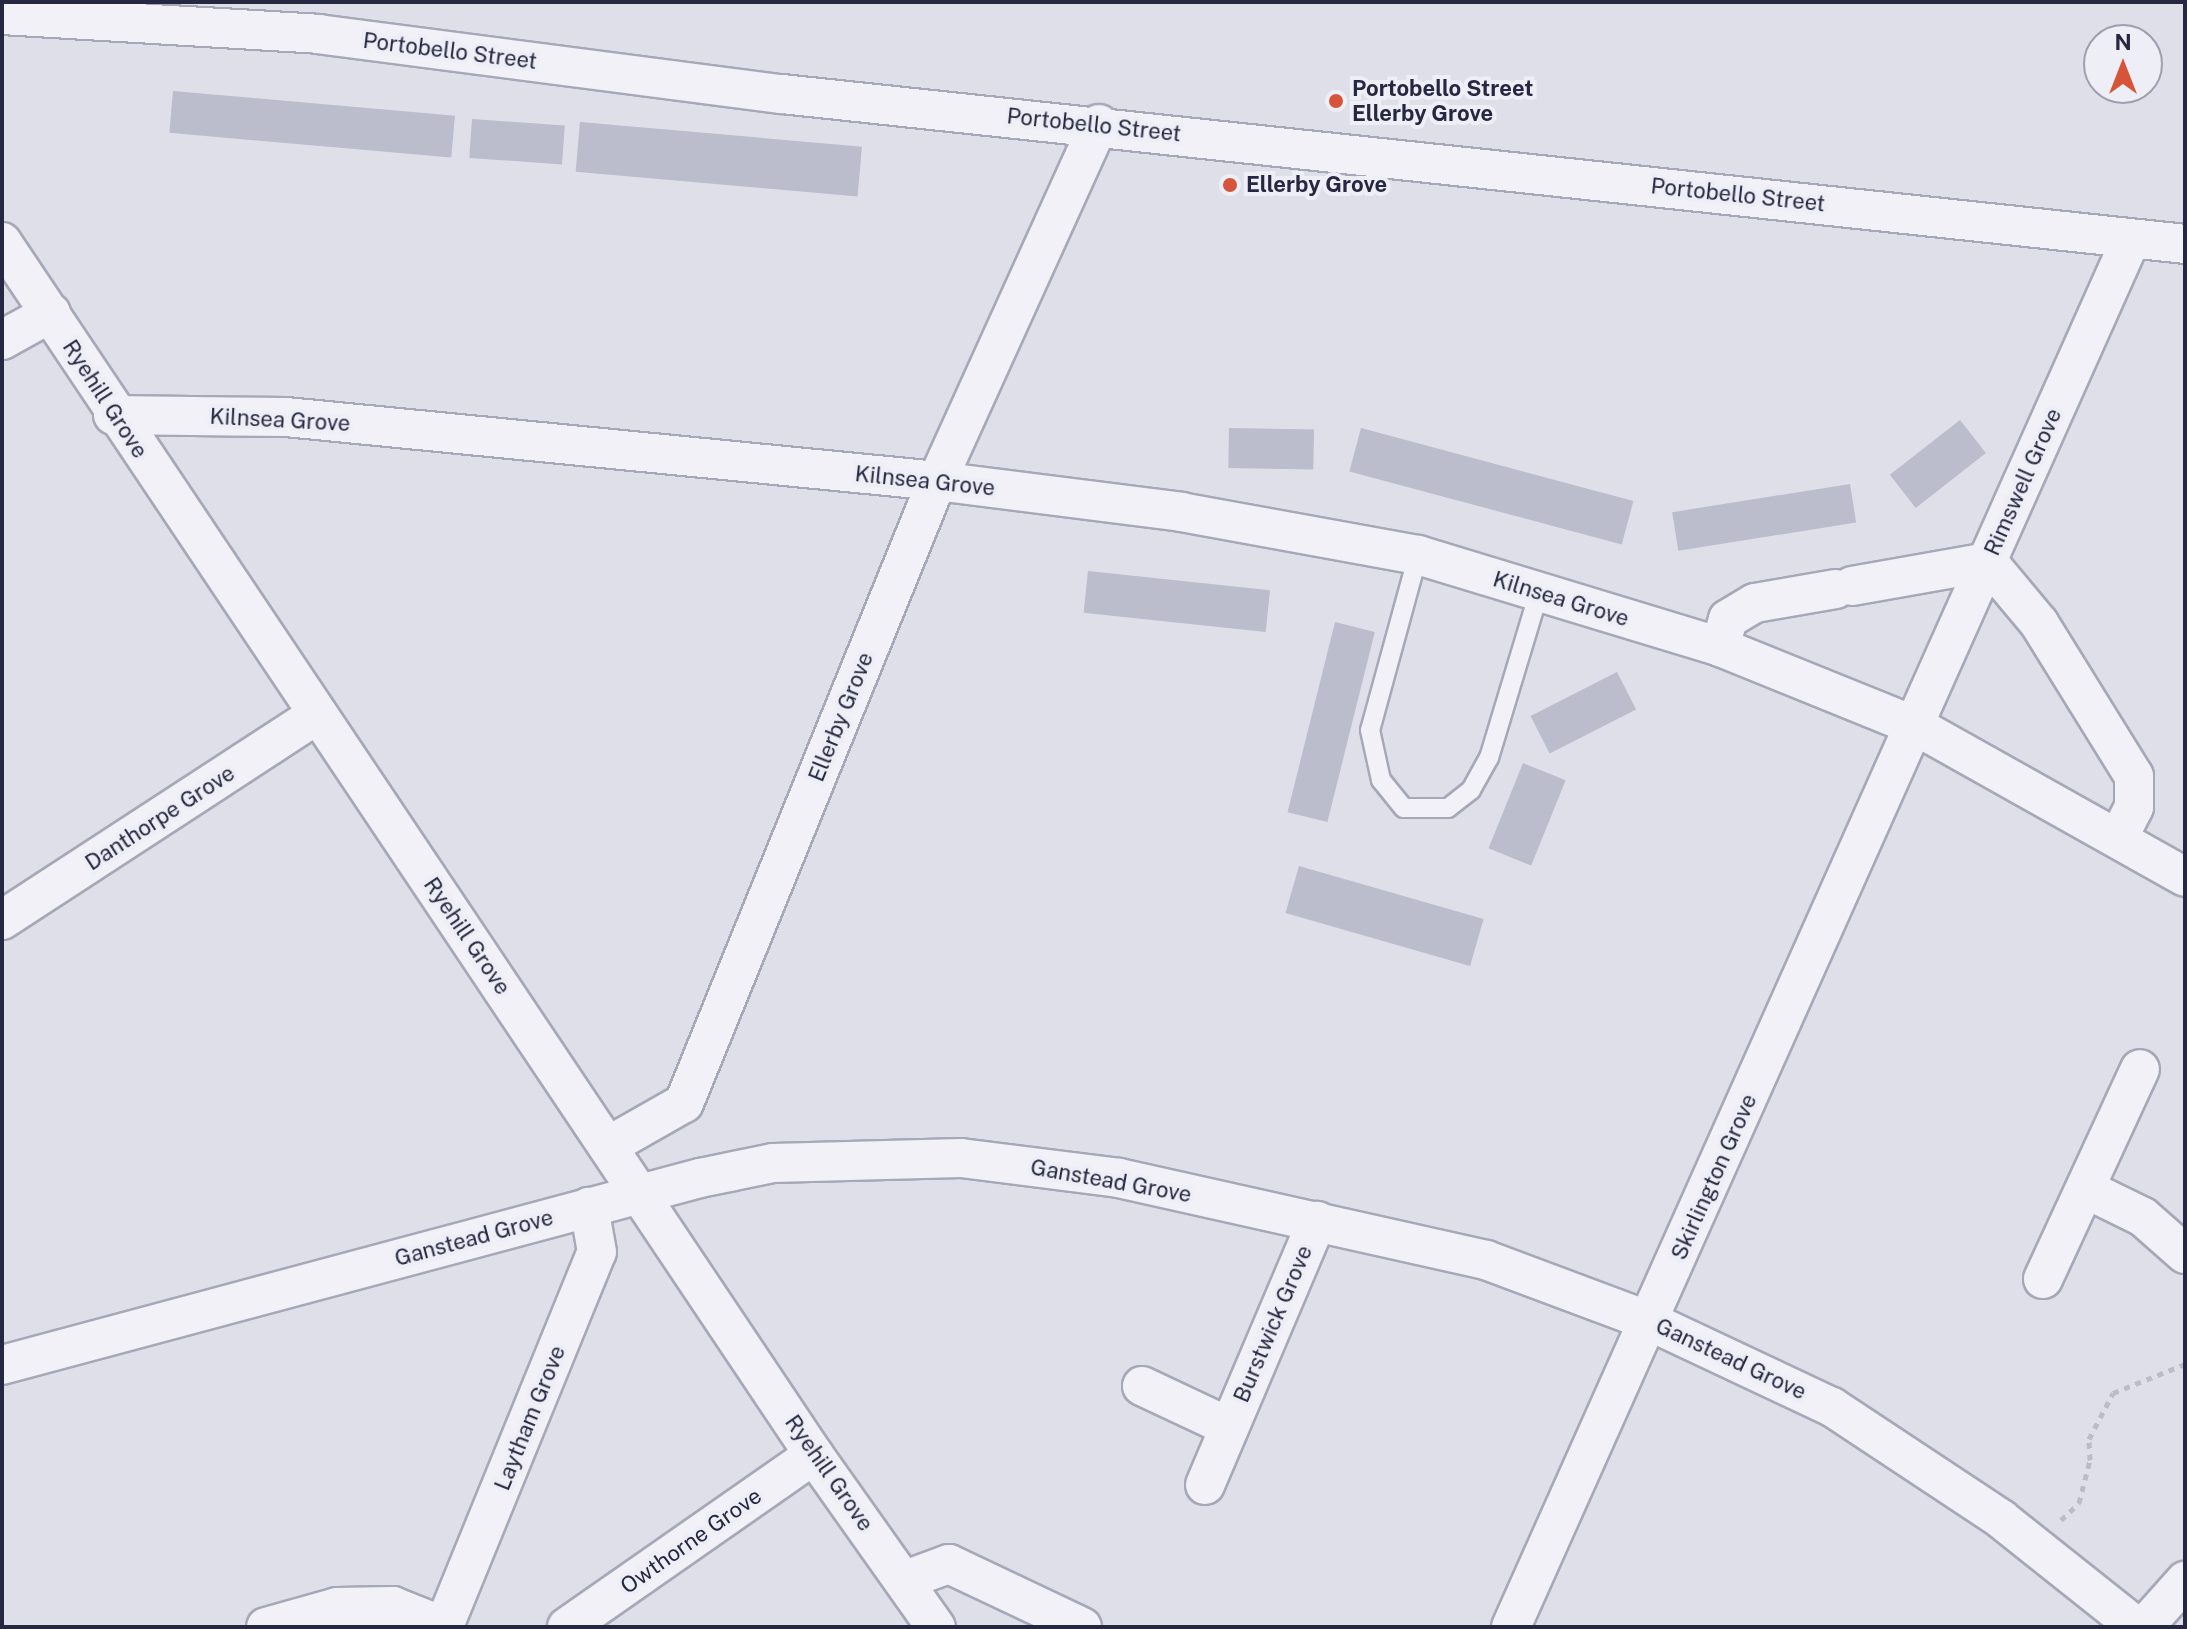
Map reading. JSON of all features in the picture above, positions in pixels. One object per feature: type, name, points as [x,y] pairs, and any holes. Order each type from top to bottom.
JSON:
[{"type":"street","name":"Portobello Street","points":[[2,15],[318,34],[782,94],[1099,124],[2185,244]]},
{"type":"street","name":"Ellerby Grove","points":[[610,1145],[684,1103],[937,481],[1099,124]]},
{"type":"street","name":"Rimswell Grove","points":[[1916,726],[2131,239]]},
{"type":"street","name":"Ryehill Grove","points":[[2,242],[51,313],[113,415],[642,1192],[814,1455],[936,1627]]},
{"type":"street","points":[[2,340],[51,313]]},
{"type":"street","name":"Kilnsea Grove","points":[[113,415],[286,417],[937,481],[1181,512],[1418,555],[1720,647],[1916,726],[2119,837],[2185,877]]},
{"type":"street","points":[[1720,647],[1728,619],[1755,603],[1988,562],[2039,623],[2134,776],[2134,807],[2119,837]]},
{"type":"street","name":"Danthorpe Grove","points":[[2,920],[317,715]]},
{"type":"street","name":"Skirlington Grove","points":[[1511,1627],[1916,726]]},
{"type":"street","points":[[2043,1279],[2088,1190],[2140,1069]]},
{"type":"street","name":"Ganstead Grove","points":[[2,1365],[642,1192],[773,1163],[961,1158],[1119,1178],[1486,1260],[1649,1321],[1832,1407],[2036,1547],[2137,1627]]},
{"type":"street","points":[[2088,1190],[2143,1217],[2185,1254]]},
{"type":"street","name":"Laytham Grove","points":[[445,1626],[597,1252],[589,1207]]},
{"type":"street","name":"Burstwick Grove","points":[[1205,1485],[1317,1221]]},
{"type":"street","name":"Burstwick Grove","points":[[1142,1386],[1229,1427]]},
{"type":"street","name":"Owthorne Grove","points":[[567,1627],[814,1455]]},
{"type":"street","points":[[905,1580],[949,1564],[1082,1627]]},
{"type":"street","points":[[2144,1627],[2185,1581]]},
{"type":"street","points":[[266,1627],[337,1607],[393,1606],[445,1626]]},
{"type":"lane","points":[[1418,555],[1370,730],[1381,780],[1404,808],[1448,808],[1471,790],[1489,758],[1539,592]]},
{"type":"path","points":[[2036,1547],[2079,1503],[2090,1460],[2089,1439],[2113,1393],[2185,1364]]},
{"type":"building","points":[[173,91],[455,116],[451,158],[169,133]]},
{"type":"building","points":[[472,119],[565,125],[562,164],[469,158]]},
{"type":"building","points":[[580,122],[862,147],[858,196],[576,172]]},
{"type":"building","points":[[1960,420],[1986,453],[1916,508],[1890,475]]},
{"type":"building","points":[[1229,428],[1314,429],[1313,469],[1228,468]]},
{"type":"building","points":[[1361,428],[1633,501],[1622,544],[1349,471]]},
{"type":"building","points":[[1850,484],[1856,523],[1678,551],[1672,512]]},
{"type":"building","points":[[1088,571],[1270,590],[1266,632],[1084,613]]},
{"type":"building","points":[[1335,622],[1375,632],[1327,822],[1288,812]]},
{"type":"building","points":[[1617,672],[1636,709],[1550,753],[1531,716]]},
{"type":"building","points":[[1523,763],[1566,780],[1531,866],[1489,848]]},
{"type":"building","points":[[1299,866],[1484,919],[1470,966],[1285,913]]},
{"type":"place","name":"Portobello Street Ellerby Grove","points":[[1336,101]]},
{"type":"place","name":"Ellerby Grove","points":[[1230,185]]}]
